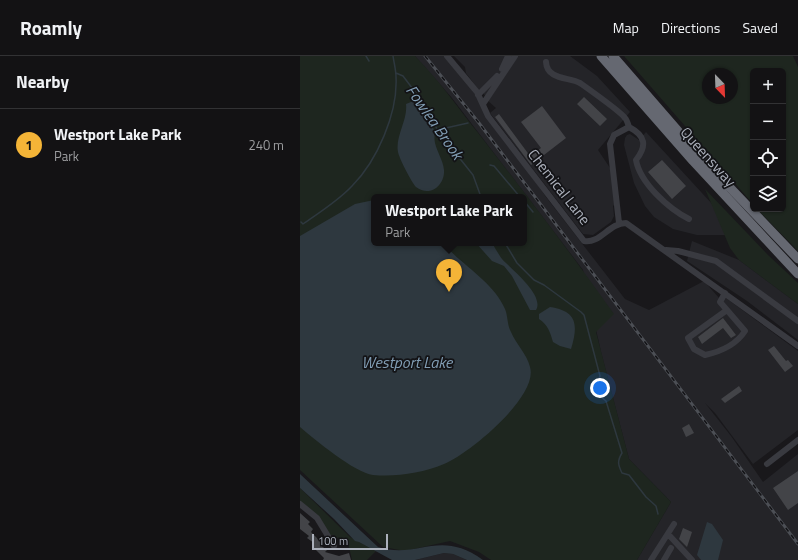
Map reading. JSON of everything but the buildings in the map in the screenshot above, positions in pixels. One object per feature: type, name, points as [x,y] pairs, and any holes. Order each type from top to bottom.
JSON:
[{"type":"highway","name":"Queensway","points":[[601,56],[693,161],[798,274]]},
{"type":"highway","name":"Queensway","points":[[613,56],[698,154],[798,259]]},
{"type":"street","name":"Chemical Lane","points":[[447,56],[478,95],[488,116],[584,241],[590,242],[594,240],[612,226],[619,223]]},
{"type":"street","points":[[478,95],[493,81],[508,56]]},
{"type":"street","points":[[483,104],[516,56]]},
{"type":"street","points":[[546,62],[546,66],[552,73],[562,79],[578,82],[625,118],[629,127],[641,138],[644,143],[644,148],[636,160],[642,178],[672,209],[689,219]]},
{"type":"street","points":[[629,127],[618,131],[611,139],[610,144],[619,223],[626,223],[798,346]]},
{"type":"street","points":[[664,250],[678,251],[716,261],[798,322]]},
{"type":"street","points":[[724,293],[720,302],[727,310],[745,331],[741,338],[718,352],[705,355],[694,349],[688,338],[727,310]]},
{"type":"street","points":[[767,464],[798,440]]},
{"type":"street","points":[[300,504],[317,518],[333,542]]},
{"type":"street","points":[[651,560],[674,524]]},
{"type":"street","points":[[668,534],[692,560]]},
{"type":"street","points":[[664,560],[671,548]]},
{"type":"shaded area","points":[[300,56],[415,56],[440,84],[525,194],[371,194],[371,246],[527,246],[527,196],[614,314],[596,332],[629,459],[671,502],[637,560],[491,560],[479,552],[450,541],[405,551],[383,547],[300,470]]},
{"type":"shaded area","points":[[415,56],[444,56],[470,87],[546,197],[625,299],[649,310],[704,281],[720,299],[726,298],[798,351],[798,430],[753,464],[715,413],[705,403],[731,436],[763,482],[798,454],[798,560],[637,560],[671,502],[629,459],[601,352],[583,270],[527,196],[527,194],[525,194],[452,98]]},
{"type":"shaded area","points":[[454,56],[570,56],[597,76],[630,112],[598,150],[610,168],[614,183],[615,204],[613,206],[614,216],[611,222],[593,235],[583,234],[490,113],[496,108],[487,100],[482,90],[478,89],[466,73],[465,67]]},
{"type":"shaded area","points":[[624,56],[793,56],[798,67],[798,251],[760,212],[786,212],[786,68],[750,68],[750,201]]},
{"type":"shaded area","points":[[646,132],[735,229],[728,235],[697,235],[673,229],[654,217],[645,206],[634,183],[624,145],[627,135],[630,134],[639,140]]},
{"type":"shaded area","points":[[705,189],[768,255],[798,283],[798,304],[739,260],[730,248]]},
{"type":"shaded area","points":[[692,241],[739,260],[798,304],[798,340],[747,301],[687,261]]},
{"type":"shaded area","points":[[300,488],[350,537],[376,551],[367,560],[352,560],[349,547],[334,535],[329,535],[300,503]]},
{"type":"shaded area","points":[[444,553],[453,554],[467,560],[415,560]]},
{"type":"water","points":[[415,97],[424,108],[431,122],[436,146],[444,170],[442,181],[439,185],[436,188],[426,191],[416,187],[398,152],[398,140],[405,116],[406,104],[411,102]]},
{"type":"water","name":"Westport Lake","points":[[371,201],[371,246],[446,246],[485,282],[500,299],[505,309],[513,336],[529,362],[530,379],[524,393],[500,423],[485,437],[455,458],[444,464],[418,472],[400,475],[373,475],[365,473],[335,455],[300,427],[300,236],[355,204]]},
{"type":"water","points":[[479,246],[494,246],[502,259],[532,290],[536,297],[536,310],[530,310],[512,276],[504,266],[492,261]]},
{"type":"water","points":[[550,307],[566,312],[574,321],[575,333],[571,349],[553,342],[547,326],[539,319],[539,314]]},
{"type":"water","points":[[300,474],[378,547],[392,550],[405,550],[441,545],[454,546],[483,560],[467,560],[453,554],[444,553],[415,560],[392,560],[355,541],[334,519],[300,488]]},
{"type":"water","points":[[707,522],[712,524],[723,540],[718,560],[701,560],[697,555]]},
{"type":"waterway","name":"Fowlea Brook","points":[[366,56],[369,61]]},
{"type":"waterway","points":[[301,222],[303,224],[341,197],[361,176],[370,163],[390,121],[396,91],[393,56]]},
{"type":"waterway","name":"Fowlea Brook","points":[[396,73],[403,76],[425,105],[438,131],[473,175],[480,194]]},
{"type":"waterway","points":[[437,130],[468,123]]},
{"type":"waterway","points":[[490,165],[494,166],[517,194]]},
{"type":"waterway","points":[[527,205],[533,212]]},
{"type":"waterway","name":"Fowlea Brook","points":[[507,246],[517,263],[534,280],[544,285],[584,315],[600,376],[594,391],[606,401],[622,453],[619,458],[620,468],[622,473],[629,475],[646,497],[656,506],[658,514]]},
{"type":"railway","points":[[425,56],[479,123],[798,544]]},
{"type":"place","name":"Westport Lake Park","points":[[449,292]]}]
